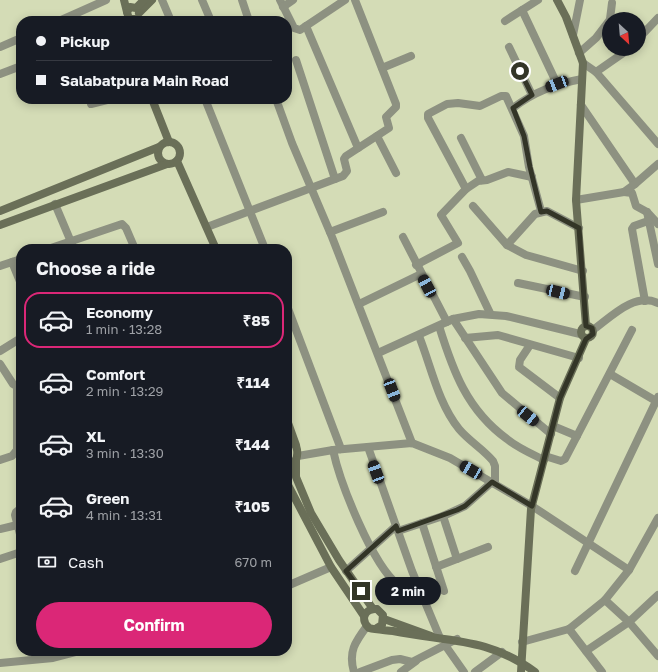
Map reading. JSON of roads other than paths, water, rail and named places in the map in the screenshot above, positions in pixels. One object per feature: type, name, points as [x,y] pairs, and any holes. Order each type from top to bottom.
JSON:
[{"type":"street","points":[[70,16],[106,0]]},
{"type":"street","points":[[124,0],[132,15]]},
{"type":"street","points":[[128,0],[132,15]]},
{"type":"street","points":[[132,15],[144,0]]},
{"type":"street","points":[[132,15],[152,0]]},
{"type":"street","points":[[162,0],[169,16]]},
{"type":"street","points":[[202,0],[209,16]]},
{"type":"street","points":[[242,0],[247,16]]},
{"type":"street","points":[[288,16],[282,3],[293,0]]},
{"type":"street","points":[[292,24],[294,28],[300,30],[345,0]]},
{"type":"street","points":[[207,227],[346,174],[347,171],[344,159],[389,128],[386,117],[396,107],[355,0]]},
{"type":"street","points":[[505,21],[538,0]]},
{"type":"street","points":[[378,353],[450,321],[490,313],[583,336],[592,336],[589,328],[585,297],[576,200],[583,62],[566,16],[557,0]]},
{"type":"street","points":[[573,35],[580,0]]},
{"type":"street","points":[[611,12],[612,3]]},
{"type":"street","points":[[522,10],[557,84]]},
{"type":"street","points":[[646,31],[658,18]]},
{"type":"street","points":[[306,26],[358,148]]},
{"type":"street","points":[[579,53],[596,38],[602,30]]},
{"type":"street","points":[[0,48],[16,40]]},
{"type":"street","points":[[509,47],[532,95]]},
{"type":"street","points":[[382,68],[411,56]]},
{"type":"street","points":[[596,72],[619,56]]},
{"type":"street","points":[[296,60],[335,179]]},
{"type":"street","points":[[583,62],[596,72],[658,144]]},
{"type":"street","points":[[0,74],[16,68]]},
{"type":"street","points":[[513,108],[532,95],[557,84],[582,79]]},
{"type":"street","points":[[466,188],[428,118],[428,114],[447,104],[458,103],[480,106],[506,96],[513,108],[524,136],[541,212]]},
{"type":"street","points":[[154,104],[169,142],[179,147],[180,154],[177,161],[214,244]]},
{"type":"street","points":[[207,104],[262,244]]},
{"type":"street","points":[[278,104],[359,304],[412,443]]},
{"type":"street","points":[[581,105],[635,184]]},
{"type":"street","points":[[377,136],[396,173]]},
{"type":"street","points":[[461,138],[482,180]]},
{"type":"street","points":[[0,211],[169,142]]},
{"type":"street","points":[[159,147],[159,158],[167,164]]},
{"type":"street","points":[[0,225],[177,161]]},
{"type":"street","points":[[624,192],[658,164]]},
{"type":"street","points":[[416,264],[458,243],[441,215],[466,188],[482,180],[487,180],[508,172],[532,177]]},
{"type":"street","points":[[576,200],[624,192],[632,193],[636,206],[658,224]]},
{"type":"street","points":[[55,204],[72,244]]},
{"type":"street","points":[[473,206],[507,245],[526,255],[583,271]]},
{"type":"street","points":[[507,245],[535,214],[541,212],[547,211],[579,228]]},
{"type":"street","points":[[330,232],[383,212]]},
{"type":"street","points":[[648,217],[658,264]]},
{"type":"street","points":[[645,301],[632,229],[648,217]]},
{"type":"street","points":[[62,244],[122,224],[126,228],[133,244]]},
{"type":"street","points":[[402,237],[421,274],[450,321],[465,338],[502,393],[552,430],[577,436]]},
{"type":"street","points":[[462,257],[490,313]]},
{"type":"street","points":[[0,266],[16,260]]},
{"type":"street","points":[[12,262],[16,272]]},
{"type":"street","points":[[359,304],[421,274]]},
{"type":"street","points":[[518,283],[585,297]]},
{"type":"street","points":[[521,672],[532,506],[560,398],[579,358],[583,336],[582,328],[589,328],[630,304],[645,301],[658,303]]},
{"type":"street","points":[[292,319],[341,449]]},
{"type":"street","points":[[439,326],[450,363],[466,396],[478,413],[508,440],[545,458],[563,461],[632,330]]},
{"type":"street","points":[[465,338],[498,335],[579,358]]},
{"type":"street","points":[[346,571],[372,548],[397,529],[443,516],[465,506],[493,483],[495,466],[493,461],[459,429],[451,417],[435,380],[419,336]]},
{"type":"street","points":[[0,351],[16,341]]},
{"type":"street","points":[[530,345],[520,360],[519,367],[560,398]]},
{"type":"street","points":[[0,364],[13,384],[16,386]]},
{"type":"street","points":[[575,571],[590,543],[657,399],[610,374]]},
{"type":"street","points":[[292,435],[296,447],[296,478],[300,490],[346,571],[374,609],[382,613],[384,618],[382,625],[377,628]]},
{"type":"street","points":[[292,443],[296,447]]},
{"type":"street","points":[[292,462],[297,458],[333,450],[412,443],[450,458],[493,483],[590,543],[629,570]]},
{"type":"street","points":[[368,447],[397,529],[440,640],[464,672]]},
{"type":"street","points":[[333,450],[344,490],[372,548],[387,574],[397,584],[424,601]]},
{"type":"street","points":[[0,460],[12,456],[16,452]]},
{"type":"street","points":[[292,492],[331,566],[364,616],[364,622],[367,626],[372,629],[377,628],[440,640],[457,639],[502,652],[521,662],[535,672]]},
{"type":"street","points":[[443,516],[457,559]]},
{"type":"street","points":[[522,642],[569,629],[605,600],[629,570],[658,518]]},
{"type":"street","points":[[422,523],[444,591]]},
{"type":"street","points":[[0,530],[16,525]]},
{"type":"street","points":[[436,567],[488,547]]},
{"type":"street","points":[[0,559],[16,554]]},
{"type":"street","points":[[292,584],[331,566]]},
{"type":"street","points":[[586,651],[629,622],[658,596]]},
{"type":"street","points":[[605,600],[629,622],[658,656]]},
{"type":"street","points":[[364,616],[368,611],[374,609]]},
{"type":"street","points":[[384,618],[440,640]]},
{"type":"street","points":[[354,672],[351,662],[351,653],[354,643],[367,626]]},
{"type":"street","points":[[569,629],[602,672]]},
{"type":"street","points":[[401,672],[418,660],[440,640]]},
{"type":"street","points":[[474,672],[502,652]]},
{"type":"street","points":[[0,663],[61,656]]},
{"type":"street","points":[[360,672],[392,660],[400,659],[412,662],[418,660]]}]
